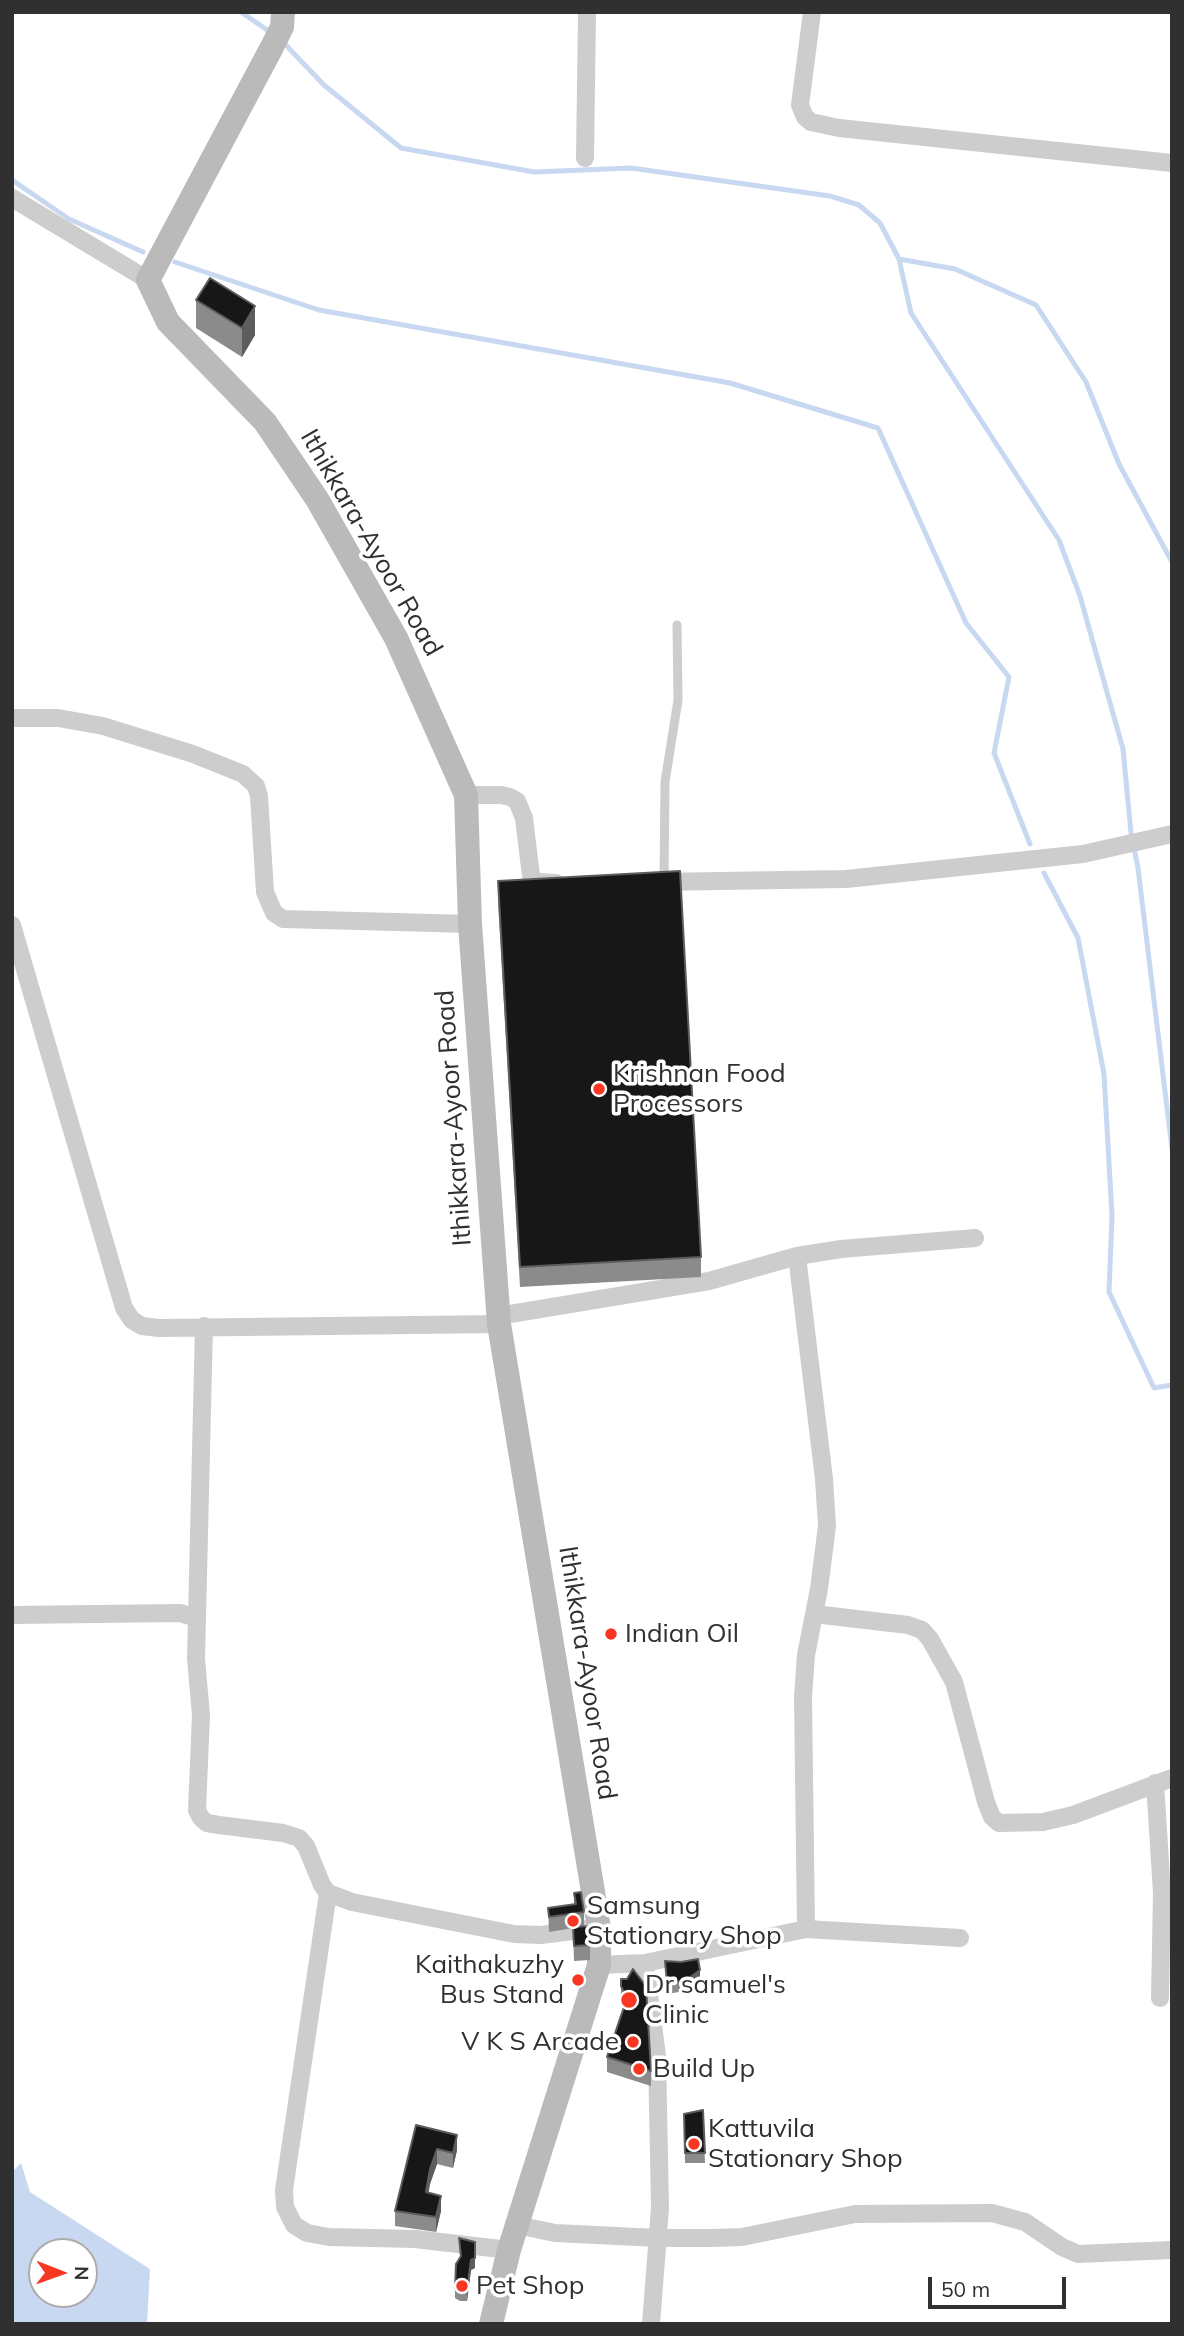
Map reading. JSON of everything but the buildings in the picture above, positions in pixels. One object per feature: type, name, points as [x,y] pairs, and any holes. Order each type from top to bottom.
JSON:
[{"type":"main road","points":[[148,280],[279,29]]},
{"type":"main road","name":"Ithikkara-Ayoor Road","points":[[148,280],[168,322],[265,422],[317,499],[396,638],[466,795],[470,924],[498,1320],[599,1928],[599,1965],[509,2250],[491,2324]]},
{"type":"street","points":[[585,158],[587,12]]},
{"type":"street","points":[[812,12],[800,105],[805,117],[811,122],[839,128],[1172,163]]},
{"type":"street","points":[[12,198],[148,280]]},
{"type":"street","points":[[12,718],[58,718],[103,726],[183,750],[243,774],[256,786],[259,796],[265,892],[274,914],[283,919],[470,924]]},
{"type":"street","points":[[466,795],[501,795],[517,802],[524,818],[531,876],[537,882],[573,883]]},
{"type":"street","points":[[638,882],[846,878],[1083,854],[1172,834]]},
{"type":"street","points":[[12,925],[124,1308],[132,1320],[142,1326],[159,1328],[498,1320],[709,1281],[797,1256],[841,1249],[975,1238]]},
{"type":"street","points":[[797,1256],[824,1479],[827,1526],[806,1655],[803,1697],[806,1930]]},
{"type":"street","points":[[204,1326],[196,1659],[201,1715],[197,1810],[201,1818],[206,1823],[283,1833],[299,1838],[306,1846],[328,1893],[352,1902],[514,1934],[541,1935],[599,1928]]},
{"type":"street","points":[[12,1615],[180,1613],[197,1618]]},
{"type":"street","points":[[814,1615],[908,1625],[922,1630],[954,1682],[986,1802],[992,1817],[999,1823],[1043,1822],[1073,1815],[1164,1781],[1160,1998]]},
{"type":"street","points":[[328,1893],[284,2190],[285,2207],[294,2225],[307,2233],[329,2237],[415,2239],[509,2250]]},
{"type":"street","points":[[599,1965],[645,1963],[806,1930],[960,1938]]},
{"type":"street","points":[[645,1963],[657,2056],[660,2208],[651,2324]]},
{"type":"street","points":[[517,2225],[555,2233],[658,2238],[742,2237],[855,2214],[992,2213],[1025,2222],[1062,2247],[1078,2254],[1172,2250]]},
{"type":"lane","points":[[664,882],[665,782],[678,700],[677,625]]},
{"type":"water","points":[[21,2163],[30,2192],[150,2269],[147,2324],[12,2324],[12,2172]]},
{"type":"waterway","points":[[241,12],[270,32]]},
{"type":"waterway","points":[[281,40],[324,85],[401,148],[534,172],[631,168],[830,196],[859,205],[880,223],[899,259],[911,313],[1059,540],[1080,596],[1123,749],[1131,833],[1138,868],[1172,1149]]},
{"type":"waterway","points":[[12,180],[69,219],[143,252]]},
{"type":"waterway","points":[[899,259],[955,269],[1036,305],[1086,382],[1119,464],[1172,562]]},
{"type":"waterway","points":[[175,262],[319,310],[730,383],[878,428],[966,623],[1009,677],[994,753],[1030,844]]},
{"type":"waterway","points":[[1044,873],[1078,938],[1104,1074],[1112,1216],[1109,1292],[1154,1388],[1172,1385]]},
{"type":"place","name":"Krishnan Food Processors","points":[[599,1089]]},
{"type":"place","name":"Indian Oil","points":[[611,1634]]},
{"type":"place","name":"Samsung Stationary Shop","points":[[573,1921]]},
{"type":"place","name":"Kaithakuzhy Bus Stand","points":[[578,1980]]},
{"type":"place","name":"Dr samuel's Clinic","points":[[629,2000]]},
{"type":"place","name":"V K S Arcade","points":[[633,2042]]},
{"type":"place","name":"Build Up","points":[[639,2069]]},
{"type":"place","name":"Kattuvila Stationary Shop","points":[[694,2144]]},
{"type":"place","name":"Pet Shop","points":[[462,2286]]}]
